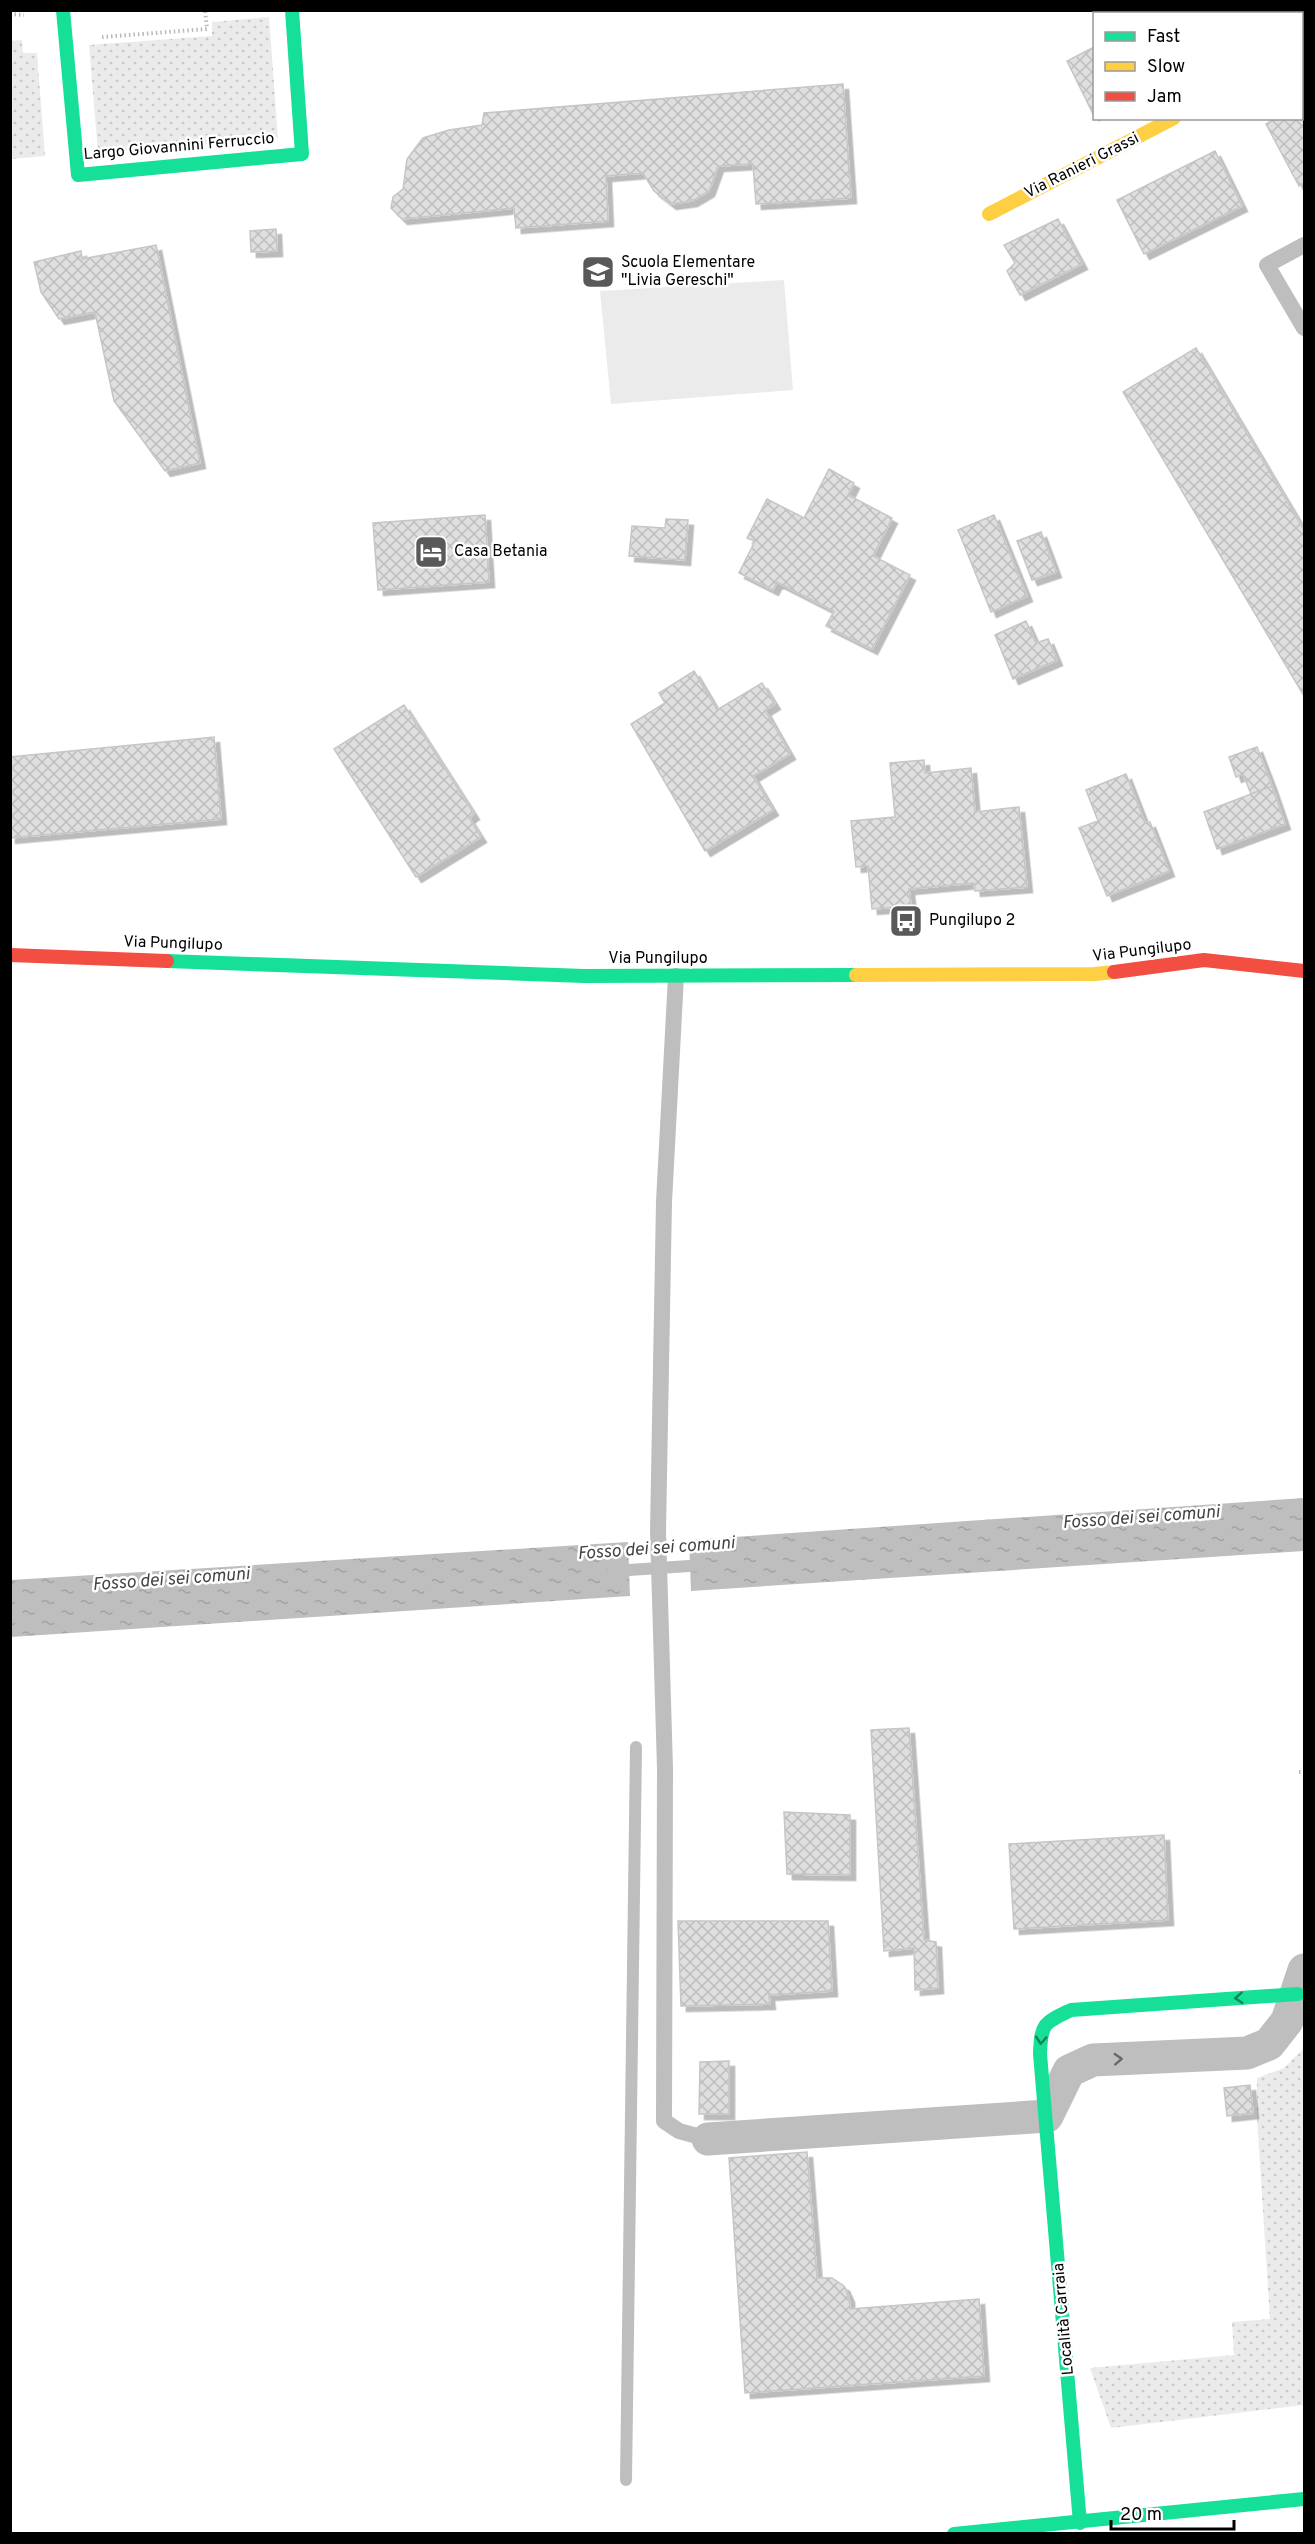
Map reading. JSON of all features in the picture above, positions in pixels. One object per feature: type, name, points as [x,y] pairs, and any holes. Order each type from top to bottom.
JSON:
[{"type":"street","name":"Largo Giovannini Ferruccio","points":[[63,10],[78,175],[302,154],[292,10]]},
{"type":"street","name":"Via Ranieri Grassi","points":[[989,214],[1170,120]]},
{"type":"street","name":"Via Pungilupo","points":[[10,955],[584,976],[1095,974],[1204,960],[1305,971]]},
{"type":"street","name":"Località Carraia","points":[[1047,2116],[1070,2071],[1087,2062],[1247,2053],[1269,2044],[1287,2021],[1301,1982],[1071,2010],[1046,2022],[1041,2031],[1040,2054],[1080,2523]]},
{"type":"street","points":[[708,2139],[1047,2116]]},
{"type":"street","points":[[954,2534],[1305,2499]]},
{"type":"lane","points":[[1305,245],[1267,265],[1305,328]]},
{"type":"lane","points":[[676,976],[664,1202],[658,1531],[666,1780],[664,2121],[679,2131],[708,2139]]},
{"type":"path","points":[[100,37],[207,29],[206,10]]},
{"type":"shaded area","points":[[269,17],[278,138],[98,153],[89,45],[212,36],[212,22]]},
{"type":"shaded area","points":[[22,40],[23,53],[37,53],[45,156],[11,159],[11,41]]},
{"type":"shaded area","points":[[784,280],[793,390],[611,404],[600,291]]},
{"type":"shaded area","points":[[1304,2048],[1304,2405],[1111,2428],[1090,2368],[1234,2355],[1232,2322],[1270,2319],[1257,2118],[1257,2078],[1284,2068]]},
{"type":"water","points":[[1304,1498],[1304,1551],[691,1591],[689,1540]]},
{"type":"water","points":[[628,1542],[630,1596],[11,1637],[11,1580]]},
{"type":"building","points":[[1229,10],[1283,10],[1280,12],[1230,12]]},
{"type":"building","points":[[1093,48],[1093,114],[1067,61]]},
{"type":"building","points":[[843,84],[851,198],[756,204],[753,164],[718,166],[709,191],[692,201],[671,204],[654,191],[643,173],[606,176],[608,221],[516,228],[514,208],[402,219],[391,208],[393,197],[403,189],[407,159],[423,138],[449,130],[482,125],[484,113]]},
{"type":"building","points":[[1303,104],[1304,183],[1299,186],[1266,124],[1273,120],[1303,120]]},
{"type":"building","points":[[1215,151],[1242,206],[1144,254],[1117,200]]},
{"type":"building","points":[[1058,219],[1082,264],[1020,295],[1007,271],[1015,263],[1004,245]]},
{"type":"building","points":[[276,229],[277,251],[251,252],[250,231]]},
{"type":"building","points":[[156,245],[200,463],[165,471],[114,401],[95,312],[59,319],[41,292],[34,262],[81,251],[82,259]]},
{"type":"building","points":[[1196,348],[1304,530],[1304,696],[1123,392]]},
{"type":"building","points":[[829,469],[854,483],[848,495],[892,518],[873,556],[910,575],[872,649],[826,626],[834,611],[777,582],[773,590],[739,573],[755,541],[747,538],[767,499],[804,518]]},
{"type":"building","name":"Casa Betania","points":[[485,515],[489,582],[378,590],[373,523]]},
{"type":"building","points":[[994,515],[1027,596],[991,612],[958,530]]},
{"type":"building","points":[[666,519],[688,520],[685,560],[629,556],[632,526],[665,528]]},
{"type":"building","points":[[1041,532],[1056,572],[1032,580],[1017,541]]},
{"type":"building","points":[[1026,621],[1036,643],[1048,639],[1057,660],[1013,679],[995,635]]},
{"type":"building","points":[[694,671],[717,710],[762,683],[775,704],[765,710],[790,754],[753,776],[773,810],[705,851],[631,724],[665,703],[659,693]]},
{"type":"building","points":[[404,705],[474,814],[469,818],[481,837],[416,877],[334,749]]},
{"type":"building","points":[[214,737],[221,819],[10,838],[10,757]]},
{"type":"building","points":[[1257,747],[1272,786],[1251,794],[1243,774],[1236,777],[1229,757]]},
{"type":"building","points":[[924,760],[925,773],[971,768],[975,812],[1019,807],[1027,887],[975,891],[974,883],[909,889],[911,906],[872,909],[868,866],[856,867],[851,821],[895,817],[890,763]]},
{"type":"building","points":[[1126,774],[1145,823],[1150,822],[1169,871],[1107,896],[1079,828],[1098,821],[1086,790]]},
{"type":"building","points":[[1272,786],[1285,824],[1217,849],[1204,812]]},
{"type":"building","points":[[909,1728],[924,1940],[936,1942],[938,1988],[915,1990],[914,1948],[884,1951],[871,1730]]},
{"type":"building","points":[[784,1812],[850,1815],[850,1875],[787,1874]]},
{"type":"building","points":[[1164,1835],[1168,1920],[1014,1929],[1009,1844]]},
{"type":"building","points":[[678,1921],[828,1921],[832,1991],[769,1995],[770,2004],[681,2006]]},
{"type":"building","points":[[729,2061],[729,2114],[699,2114],[700,2062]]},
{"type":"building","points":[[1250,2085],[1253,2113],[1227,2116],[1224,2088]]},
{"type":"building","points":[[807,2152],[817,2278],[832,2278],[844,2286],[849,2297],[850,2309],[979,2299],[984,2376],[745,2393],[729,2158]]},
{"type":"waterway","name":"Fosso dei sei comuni","points":[[614,1571],[704,1565]]},
{"type":"waterway","points":[[626,2480],[636,1747]]},
{"type":"traffic: fast","points":[[63,10],[78,175],[302,154],[292,10]]},
{"type":"traffic: fast","points":[[167,961],[584,976],[856,975]]},
{"type":"traffic: fast","points":[[1080,2523],[1040,2054],[1043,2030],[1050,2021],[1071,2010],[1298,1994]]},
{"type":"traffic: fast","points":[[954,2534],[1304,2499]]},
{"type":"traffic: slow","points":[[989,214],[1170,120]]},
{"type":"traffic: slow","points":[[856,975],[1114,972]]},
{"type":"traffic: jam","points":[[10,955],[167,961]]},
{"type":"traffic: jam","points":[[1114,972],[1204,960],[1304,971]]},
{"type":"place","name":"Scuola Elementare \"Livia Gereschi\"","points":[[598,272]]},
{"type":"place","name":"Casa Betania","points":[[431,552]]},
{"type":"place","name":"Pungilupo 2","points":[[906,921]]}]
